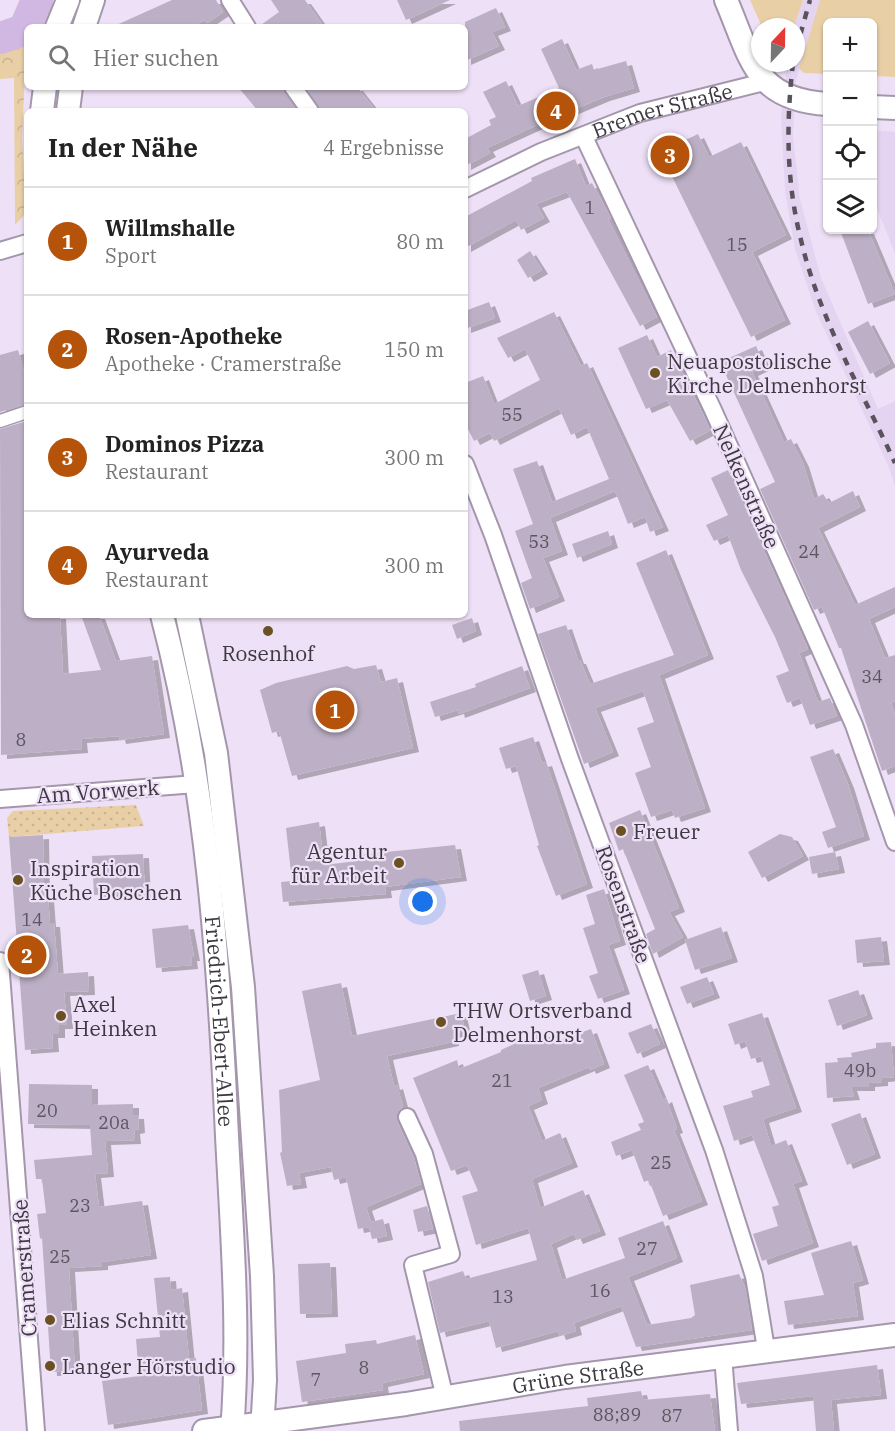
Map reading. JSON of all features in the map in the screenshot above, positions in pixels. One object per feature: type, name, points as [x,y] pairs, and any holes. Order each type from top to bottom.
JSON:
[{"type":"main road","points":[[58,24],[68,0]]},
{"type":"main road","points":[[85,24],[93,0]]},
{"type":"main road","points":[[726,0],[760,75],[789,97],[823,103]]},
{"type":"main road","points":[[42,108],[45,90]]},
{"type":"main road","points":[[68,108],[71,90]]},
{"type":"main road","points":[[877,107],[895,108]]},
{"type":"main road","name":"Friedrich-Ebert-Allee","points":[[163,618],[196,784],[212,891],[224,1068],[237,1365],[232,1429]]},
{"type":"main road","name":"Friedrich-Ebert-Allee","points":[[189,618],[216,753],[243,987],[262,1275],[265,1380],[262,1427]]},
{"type":"main road","name":"Grüne Straße","points":[[204,1431],[262,1427],[565,1377],[766,1349],[895,1335]]},
{"type":"street","points":[[230,0],[245,24]]},
{"type":"street","name":"Bremer Straße","points":[[468,188],[541,152],[584,137],[640,113],[760,75]]},
{"type":"street","points":[[295,90],[308,108]]},
{"type":"street","name":"Nelkenstraße","points":[[584,137],[713,410],[854,725],[895,842]]},
{"type":"street","points":[[0,251],[24,244]]},
{"type":"street","points":[[0,421],[24,413]]},
{"type":"street","name":"Rosenstraße","points":[[468,472],[493,535],[570,759],[714,1150],[754,1276],[766,1349]]},
{"type":"street","name":"Am Vorwerk","points":[[0,799],[196,784]]},
{"type":"street","name":"Cramerstraße","points":[[0,961],[8,1158],[36,1431]]},
{"type":"street","points":[[407,1117],[424,1154],[451,1254],[413,1265],[444,1398]]},
{"type":"street","points":[[723,1356],[729,1431]]},
{"type":"shaded area","points":[[803,0],[820,0],[805,51],[805,18],[797,18]]},
{"type":"shaded area","points":[[786,72],[799,72],[796,81],[793,135],[800,199],[821,278],[878,409],[895,401],[895,486],[888,465],[816,312],[795,249],[785,192],[781,117]]},
{"type":"shaded area","points":[[877,130],[895,132],[895,253],[877,209]]},
{"type":"green space","points":[[31,0],[49,0],[40,24],[24,24],[22,138],[24,215],[15,225],[14,78],[0,79],[0,32],[19,25]]},
{"type":"green space","points":[[750,0],[803,0],[797,18],[758,18]]},
{"type":"green space","points":[[820,0],[895,0],[895,77],[877,76],[877,18],[823,18],[823,74],[803,72],[805,72],[805,49]]},
{"type":"green space","points":[[136,805],[144,826],[9,837],[7,818],[13,811]]},
{"type":"building","points":[[172,0],[216,0],[223,12],[207,23],[204,20],[197,24],[119,24]]},
{"type":"building","points":[[271,0],[305,0],[322,24],[262,24],[279,12]]},
{"type":"building","points":[[397,0],[450,0],[406,20]]},
{"type":"building","points":[[496,8],[505,27],[492,32],[499,46],[468,60],[468,24],[465,22]]},
{"type":"building","points":[[562,39],[576,70],[592,64],[594,70],[626,61],[634,88],[604,97],[487,148],[490,153],[468,164],[468,137],[491,125],[489,120],[496,117],[483,92],[506,81],[518,106],[559,88],[541,49]]},
{"type":"building","points":[[240,90],[285,90],[295,108],[256,108]]},
{"type":"building","points":[[308,90],[359,90],[374,108],[318,108]]},
{"type":"building","points":[[698,134],[709,157],[741,142],[786,235],[752,252],[785,320],[751,337],[660,152]]},
{"type":"building","points":[[575,159],[586,186],[592,183],[609,214],[611,218],[608,219],[657,317],[640,326],[567,192],[536,204],[544,218],[521,230],[516,220],[468,246],[468,215],[532,181],[531,178]]},
{"type":"building","points":[[842,234],[870,234],[895,294],[868,304]]},
{"type":"building","points":[[530,251],[542,270],[528,278],[517,260]]},
{"type":"building","points":[[489,302],[495,318],[468,328],[468,310]]},
{"type":"building","points":[[554,312],[581,366],[587,363],[663,527],[650,532],[645,517],[628,524],[615,491],[550,518],[562,551],[543,558],[559,597],[530,609],[521,583],[532,578],[515,531],[533,524],[513,469],[537,461],[552,502],[609,479],[587,427],[571,435],[559,408],[494,441],[490,433],[474,441],[468,429],[468,382],[483,376],[494,404],[540,380],[525,349],[508,358],[497,338]]},
{"type":"building","points":[[868,321],[890,363],[870,374],[848,332]]},
{"type":"building","name":"Neuapostolische Kirche Delmenhorst","points":[[647,335],[657,357],[671,350],[711,430],[690,441],[667,400],[646,409],[618,348]]},
{"type":"building","points":[[756,346],[765,366],[752,372],[784,442],[791,439],[803,463],[814,499],[823,494],[829,503],[853,491],[860,507],[818,528],[855,605],[895,587],[895,607],[869,619],[885,658],[895,655],[895,701],[891,702],[895,715],[895,766],[882,771],[841,648],[839,648],[822,607],[814,610],[760,489],[775,482],[720,362]]},
{"type":"building","points":[[18,350],[24,371],[24,405],[0,412],[0,355]]},
{"type":"building","points":[[24,422],[24,618],[60,618],[63,674],[101,670],[82,618],[100,618],[116,661],[152,656],[164,734],[120,740],[119,736],[81,739],[82,749],[1,755],[0,429]]},
{"type":"building","points":[[728,470],[808,649],[799,653],[818,702],[830,698],[837,716],[810,725],[800,698],[787,703],[776,676],[789,671],[775,637],[741,570],[728,535],[714,541],[706,525],[728,515],[711,478]]},
{"type":"building","points":[[608,531],[612,544],[577,558],[572,544]]},
{"type":"building","points":[[666,550],[708,655],[659,675],[705,808],[675,818],[672,810],[651,817],[635,773],[651,767],[637,728],[654,722],[643,691],[595,708],[613,752],[584,764],[538,634],[566,625],[578,660],[590,684],[674,655],[636,563]]},
{"type":"building","points":[[472,618],[476,631],[457,639],[452,625]]},
{"type":"building","points":[[376,665],[381,682],[397,678],[413,748],[292,776],[279,731],[272,733],[260,690],[276,683],[347,666],[354,669]]},
{"type":"building","points":[[522,666],[530,688],[459,714],[458,710],[435,717],[430,702],[476,687],[475,684]]},
{"type":"building","points":[[533,737],[542,763],[546,762],[587,884],[556,896],[537,846],[539,845],[516,766],[506,769],[499,748]]},
{"type":"building","points":[[833,749],[848,784],[864,836],[828,848],[822,832],[836,827],[810,757]]},
{"type":"building","points":[[640,810],[679,908],[669,912],[683,937],[653,954],[646,934],[655,929],[623,849],[619,851],[609,823]]},
{"type":"building","name":"Agentur für Arbeit","points":[[319,822],[324,865],[357,861],[356,855],[455,845],[461,877],[385,887],[386,894],[283,902],[281,882],[292,881],[286,828]]},
{"type":"building","points":[[780,834],[792,837],[803,856],[762,878],[748,852]]},
{"type":"building","points":[[43,835],[44,897],[48,897],[50,923],[54,923],[58,974],[88,972],[89,991],[64,992],[67,1025],[59,1025],[59,1034],[52,1034],[53,1048],[25,1050],[9,837]]},
{"type":"building","points":[[835,852],[839,869],[812,874],[809,857]]},
{"type":"building","points":[[143,854],[145,893],[94,895],[92,856]]},
{"type":"building","points":[[604,889],[620,941],[608,945],[624,990],[598,999],[589,976],[598,973],[583,928],[595,924],[586,895]]},
{"type":"building","points":[[188,925],[194,957],[191,957],[192,965],[156,968],[152,929]]},
{"type":"building","points":[[721,927],[732,958],[695,970],[685,940]]},
{"type":"building","points":[[881,937],[884,961],[857,963],[855,940]]},
{"type":"building","points":[[538,970],[546,996],[530,1001],[522,975]]},
{"type":"building","points":[[707,977],[714,994],[687,1004],[680,987]]},
{"type":"building","points":[[341,983],[352,1036],[461,1013],[465,1031],[452,1034],[453,1042],[387,1056],[394,1086],[397,1085],[403,1107],[398,1111],[397,1121],[414,1158],[421,1184],[366,1207],[371,1222],[383,1219],[387,1236],[372,1239],[369,1227],[358,1229],[346,1177],[334,1180],[331,1167],[299,1173],[301,1184],[287,1186],[280,1153],[282,1152],[279,1090],[320,1080],[302,991]]},
{"type":"building","points":[[858,990],[867,1015],[837,1026],[828,1000]]},
{"type":"building","points":[[762,1013],[796,1108],[763,1119],[771,1146],[786,1140],[802,1181],[793,1184],[813,1243],[762,1261],[753,1234],[778,1226],[772,1207],[779,1205],[752,1135],[734,1141],[723,1106],[753,1097],[751,1091],[770,1085],[761,1056],[751,1059],[745,1041],[735,1045],[728,1024]]},
{"type":"building","points":[[651,1024],[660,1044],[637,1054],[628,1033]]},
{"type":"building","points":[[591,1029],[604,1064],[590,1070],[589,1067],[538,1088],[542,1100],[528,1106],[542,1141],[560,1133],[572,1163],[532,1179],[540,1208],[583,1190],[600,1231],[577,1240],[574,1234],[551,1244],[562,1280],[625,1258],[618,1238],[663,1221],[677,1258],[628,1277],[647,1325],[691,1318],[695,1315],[690,1285],[739,1274],[746,1290],[752,1330],[636,1347],[621,1306],[574,1323],[576,1331],[560,1336],[558,1331],[496,1348],[489,1321],[440,1333],[428,1282],[463,1271],[466,1279],[537,1260],[528,1228],[476,1245],[462,1196],[478,1191],[467,1165],[451,1171],[413,1078],[457,1060],[459,1069],[501,1052],[538,1033],[541,1040],[555,1035],[557,1041]]},
{"type":"building","points":[[891,1042],[894,1077],[882,1078],[882,1082],[869,1083],[869,1087],[851,1087],[854,1096],[827,1098],[825,1063],[838,1062],[837,1058],[852,1057],[851,1053],[876,1048],[876,1043]]},
{"type":"building","points":[[648,1065],[663,1100],[666,1098],[677,1129],[674,1130],[702,1201],[663,1216],[649,1180],[644,1182],[632,1150],[616,1156],[611,1142],[641,1130],[638,1124],[644,1122],[624,1075]]},
{"type":"building","points":[[29,1084],[92,1085],[92,1105],[133,1104],[133,1115],[138,1115],[139,1129],[134,1130],[135,1140],[105,1141],[108,1173],[95,1174],[99,1207],[142,1201],[151,1255],[102,1262],[102,1266],[69,1268],[75,1371],[51,1372],[42,1238],[40,1239],[37,1214],[46,1213],[42,1179],[36,1179],[34,1160],[92,1155],[90,1125],[28,1124]]},
{"type":"building","points":[[860,1113],[875,1154],[847,1165],[831,1124]]},
{"type":"building","points":[[427,1206],[433,1229],[418,1232],[413,1210]]},
{"type":"building","points":[[851,1241],[863,1280],[853,1283],[858,1316],[788,1325],[784,1301],[824,1295],[811,1253]]},
{"type":"building","points":[[330,1263],[332,1313],[300,1314],[298,1264]]},
{"type":"building","points":[[170,1277],[171,1290],[182,1288],[189,1359],[196,1358],[202,1410],[108,1425],[102,1381],[139,1376],[136,1339],[160,1337],[154,1278]]},
{"type":"building","points":[[415,1335],[424,1374],[382,1383],[383,1390],[302,1402],[296,1361],[346,1353],[345,1344],[376,1340],[377,1344]]},
{"type":"building","points":[[877,1365],[881,1395],[831,1400],[834,1431],[816,1431],[813,1396],[741,1404],[737,1383]]},
{"type":"building","points":[[641,1391],[643,1400],[710,1394],[715,1431],[460,1431],[459,1421],[588,1406],[587,1398]]},
{"type":"waterway","points":[[27,24],[37,0]]},
{"type":"waterway","points":[[0,38],[24,30]]},
{"type":"railway","points":[[805,18],[810,0]]},
{"type":"railway","points":[[792,72],[788,130],[790,174],[801,240],[830,326],[895,463]]},
{"type":"place","name":"Ayurveda","points":[[556,111]]},
{"type":"place","name":"Dominos Pizza","points":[[670,155]]},
{"type":"place","name":"Neuapostolische Kirche Delmenhorst","points":[[655,373]]},
{"type":"place","name":"Rosenhof","points":[[268,631]]},
{"type":"place","name":"Willmshalle","points":[[335,710]]},
{"type":"place","name":"Freuer","points":[[621,831]]},
{"type":"place","name":"Agentur für Arbeit","points":[[399,863]]},
{"type":"place","name":"Inspiration Küche Boschen","points":[[18,880]]},
{"type":"place","name":"Rosen-Apotheke","points":[[27,955]]},
{"type":"place","name":"Axel Heinken","points":[[61,1016]]},
{"type":"place","name":"THW Ortsverband Delmenhorst","points":[[441,1022]]},
{"type":"place","name":"Elias Schnitt","points":[[50,1320]]},
{"type":"place","name":"Langer Hörstudio","points":[[50,1366]]}]
